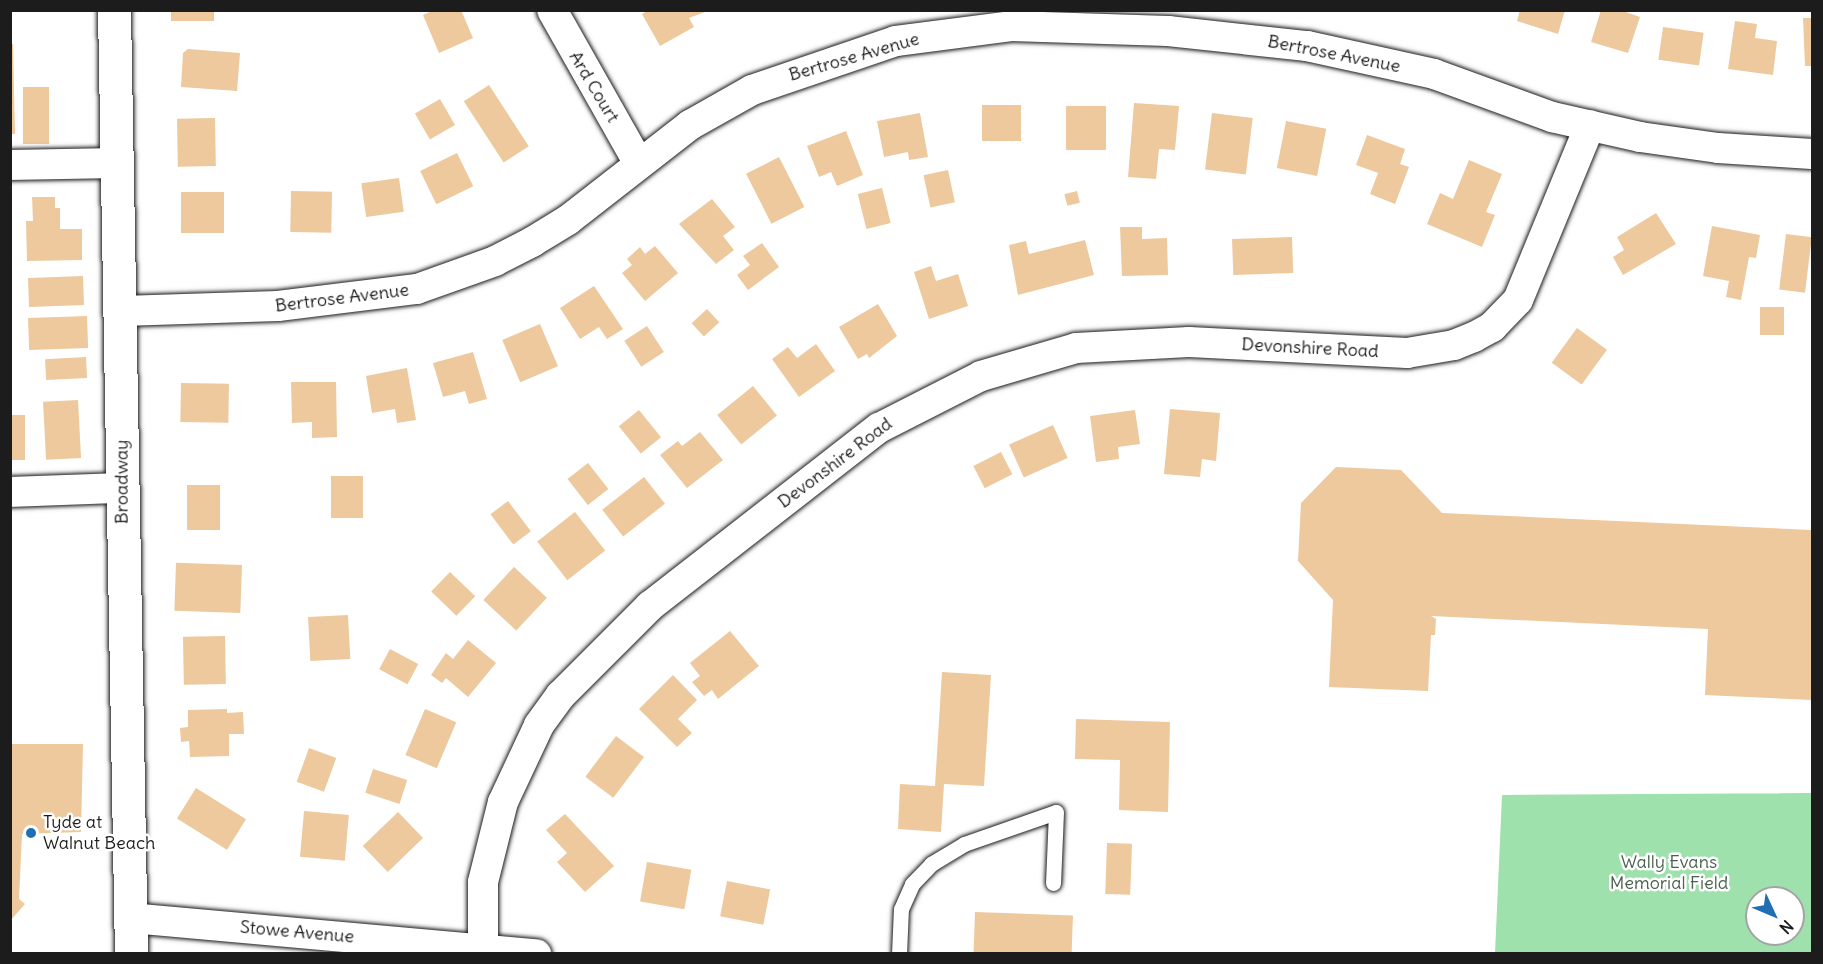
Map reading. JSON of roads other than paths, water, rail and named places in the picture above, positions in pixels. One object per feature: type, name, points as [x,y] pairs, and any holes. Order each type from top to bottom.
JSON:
[{"type":"street","name":"Broadway","points":[[114,10],[116,163],[122,311],[121,488],[131,954]]},
{"type":"street","name":"Ard Court","points":[[552,10],[638,162]]},
{"type":"street","name":"Bertrose Avenue","points":[[122,311],[311,303],[417,289],[495,261],[532,242],[568,219],[638,162],[690,125],[752,90],[959,21],[1011,26],[1168,31],[1307,46],[1434,74],[1552,117],[1640,137],[1718,148],[1812,154]]},
{"type":"street","name":"Devonshire Road","points":[[483,947],[483,882],[503,802],[539,725],[561,695],[650,606],[862,440],[929,399],[981,376],[1076,348],[1188,342],[1407,353],[1454,345],[1474,337],[1506,314],[1528,281],[1590,125]]},
{"type":"street","points":[[10,165],[116,163]]},
{"type":"street","points":[[10,492],[121,488]]},
{"type":"street","name":"Stowe Avenue","points":[[130,918],[483,947],[536,954]]},
{"type":"lane","points":[[899,954],[898,922],[912,884],[931,864],[964,844],[1056,812],[1053,883]]},
{"type":"place","name":"Tyde at Walnut Beach","points":[[31,833]]},
{"type":"park label","name":"Wally Evans Memorial Field","points":[[1669,873]]}]
